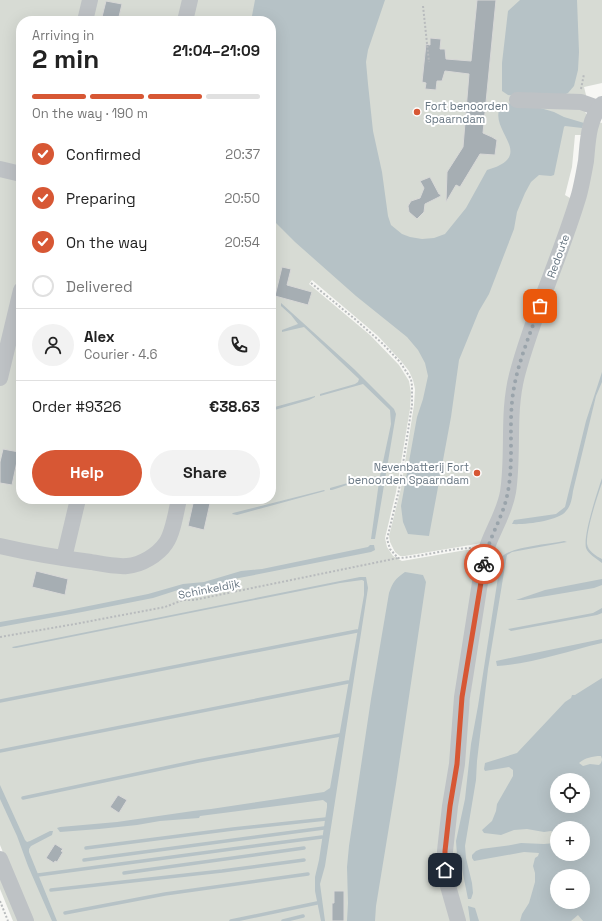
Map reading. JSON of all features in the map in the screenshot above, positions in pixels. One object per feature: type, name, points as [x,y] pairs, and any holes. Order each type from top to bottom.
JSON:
[{"type":"street","points":[[86,16],[90,0]]},
{"type":"street","points":[[186,16],[190,0]]},
{"type":"street","points":[[517,100],[581,102],[600,106]]},
{"type":"street","name":"Redoute","points":[[458,921],[446,879],[445,851],[458,756],[463,690],[486,548],[503,512],[508,495],[512,403],[517,375],[579,195],[584,171],[590,125],[600,106]]},
{"type":"street","points":[[0,169],[16,173]]},
{"type":"street","points":[[0,378],[16,311]]},
{"type":"street","points":[[64,558],[77,504]]},
{"type":"street","points":[[0,546],[64,558],[127,566],[141,562],[152,556],[167,542],[178,504]]},
{"type":"street","points":[[0,859],[26,921]]},
{"type":"path","points":[[423,6],[429,62]]},
{"type":"path","points":[[311,283],[383,344],[400,362],[411,379],[412,405],[398,496],[387,533],[388,544],[398,558]]},
{"type":"path","name":"Schinkeldijk","points":[[0,637],[165,607],[183,600],[194,600],[398,558],[465,548],[486,548]]},
{"type":"path","points":[[0,901],[8,921]]},
{"type":"shaded area","points":[[0,0],[602,0],[602,83],[584,87],[586,95],[584,110],[587,115],[585,135],[575,135],[572,167],[565,195],[575,201],[518,362],[506,483],[482,543],[405,556],[400,556],[395,552],[389,536],[401,488],[414,405],[415,389],[413,380],[409,371],[378,336],[312,280],[309,284],[370,335],[399,365],[409,381],[411,393],[410,409],[396,492],[385,538],[387,547],[393,556],[402,561],[466,550],[478,552],[449,791],[455,921],[31,921],[0,845]]},
{"type":"shaded area","points":[[255,0],[385,0],[368,50],[366,62],[373,131],[382,172],[388,216],[391,225],[402,234],[422,239],[434,238],[445,234],[466,208],[487,170],[502,164],[509,157],[510,149],[508,141],[500,123],[498,113],[502,104],[517,103],[517,96],[508,95],[502,91],[502,63],[508,11],[520,0],[577,0],[579,52],[578,70],[574,86],[568,93],[537,107],[584,123],[582,128],[564,127],[554,175],[539,175],[531,182],[525,193],[517,212],[514,229],[489,294],[479,311],[459,360],[451,417],[429,536],[408,534],[403,522],[401,506],[417,417],[428,376],[425,363],[418,350],[407,337],[356,296],[295,242],[276,223],[276,16],[252,16]]},
{"type":"shaded area","points":[[595,121],[602,123],[602,921],[462,921],[448,872],[484,584],[503,518],[515,402]]},
{"type":"shaded area","points":[[281,303],[354,369],[394,409],[396,414],[375,539],[371,539],[379,482],[363,481],[332,490],[330,490],[330,488],[362,479],[380,476],[391,424],[390,410],[363,384],[320,396],[320,394],[355,384],[359,379],[304,327],[282,332],[282,330],[298,324],[281,306]]},
{"type":"shaded area","points":[[602,372],[602,382],[596,396],[569,507],[562,514],[549,520],[525,524],[512,524],[514,520],[556,514],[565,507],[586,421]]},
{"type":"shaded area","points":[[315,396],[309,400],[276,410],[276,407]]},
{"type":"shaded area","points":[[602,478],[602,483],[590,523],[587,544],[595,555],[602,559],[602,563],[589,552],[586,548],[586,542],[591,514]]},
{"type":"shaded area","points":[[325,491],[237,515],[232,514],[269,504],[276,504],[276,502]]},
{"type":"shaded area","points":[[564,541],[567,542],[512,552],[507,555],[488,669],[476,780],[465,846],[473,893],[471,899],[468,899],[462,869],[457,855],[456,841],[465,799],[471,744],[501,558],[505,554],[512,551],[530,546]]},
{"type":"shaded area","points":[[370,545],[374,545],[375,550],[239,578],[203,588],[178,590],[153,598],[0,627],[0,622],[148,594],[183,584],[204,582],[241,571],[262,569],[368,547]]},
{"type":"shaded area","points":[[405,572],[423,575],[426,582],[376,906],[375,921],[347,921],[347,867],[349,846],[371,699],[389,593],[395,581]]},
{"type":"shaded area","points":[[366,577],[368,588],[325,866],[320,884],[325,921],[321,921],[315,891],[315,877],[327,807],[327,803],[323,800],[200,816],[199,818],[60,832],[57,828],[117,822],[211,809],[324,792],[330,788],[364,595],[364,581],[340,583],[16,648],[12,647]]},
{"type":"shaded area","points":[[602,579],[602,585],[594,588],[516,600],[545,590]]},
{"type":"shaded area","points":[[602,608],[602,613],[597,615],[511,631],[508,629],[593,613]]},
{"type":"shaded area","points":[[602,639],[602,643],[550,657],[524,663],[497,666],[496,661]]},
{"type":"shaded area","points":[[602,678],[602,759],[601,756],[592,757],[579,763],[583,766],[590,764],[599,765],[602,760],[602,921],[583,921],[578,915],[571,921],[520,921],[522,914],[529,903],[535,882],[533,866],[535,858],[539,853],[524,852],[474,861],[472,855],[481,849],[521,843],[550,843],[550,861],[590,861],[590,821],[550,821],[550,831],[544,832],[527,829],[514,830],[501,835],[484,833],[482,830],[492,821],[497,804],[513,776],[513,770],[509,767],[485,771],[485,763],[517,753],[565,702],[571,698],[572,695],[575,695]]},
{"type":"shaded area","points":[[0,785],[27,842],[53,831],[52,835],[31,846],[29,852],[57,921],[52,921],[28,866],[17,836],[0,799]]},
{"type":"shaded area","points":[[0,870],[21,921],[13,921],[0,889]]},
{"type":"shaded area","points":[[468,906],[475,908],[479,921],[470,921]]},
{"type":"building","points":[[477,0],[496,0],[483,133],[497,140],[495,155],[480,154],[460,187],[456,185],[446,202],[447,172],[463,147],[469,74],[445,71],[442,81],[437,81],[436,90],[425,89],[426,83],[422,82],[426,44],[430,45],[430,38],[441,39],[440,49],[445,49],[446,59],[471,61]]},
{"type":"building","points":[[106,1],[122,4],[119,16],[102,16]]},
{"type":"building","points":[[430,177],[441,196],[425,204],[424,212],[417,219],[409,212],[408,206],[411,201],[420,198],[424,188],[420,181]]},
{"type":"building","points":[[282,267],[291,269],[287,285],[312,292],[308,305],[276,296]]},
{"type":"building","points":[[3,449],[16,451],[16,466],[12,485],[0,483],[0,462]]},
{"type":"building","points":[[193,504],[210,504],[204,530],[188,526]]},
{"type":"building","points":[[36,571],[68,579],[65,595],[32,587]]},
{"type":"building","points":[[118,795],[127,800],[119,813],[110,807]]},
{"type":"building","points":[[55,844],[63,849],[61,851],[63,852],[57,862],[55,861],[54,863],[46,858]]},
{"type":"building","points":[[334,891],[344,891],[344,921],[332,921]]},
{"type":"waterway","points":[[0,701],[357,631]]},
{"type":"waterway","points":[[0,751],[348,682]]},
{"type":"waterway","points":[[23,798],[198,761],[340,735]]},
{"type":"waterway","points":[[86,848],[233,829],[326,819]]},
{"type":"waterway","points":[[84,860],[324,828]]},
{"type":"waterway","points":[[38,875],[322,837]]},
{"type":"waterway","points":[[124,873],[304,848]]},
{"type":"waterway","points":[[51,890],[222,871],[304,860]]},
{"type":"waterway","points":[[65,913],[165,894],[308,874]]},
{"type":"waterway","points":[[231,921],[317,903]]},
{"type":"waterway","points":[[283,921],[303,916]]},
{"type":"way so far","points":[[484,564],[486,548],[496,529],[508,495],[513,393],[520,364],[540,306]]},
{"type":"place","name":"Fort benoorden Spaarndam","points":[[417,112]]},
{"type":"place","name":"Nevenbatterij Fort benoorden Spaarndam","points":[[477,473]]},
{"type":"route","points":[[445,870],[445,851],[450,806],[457,764],[460,708],[484,564]]}]
